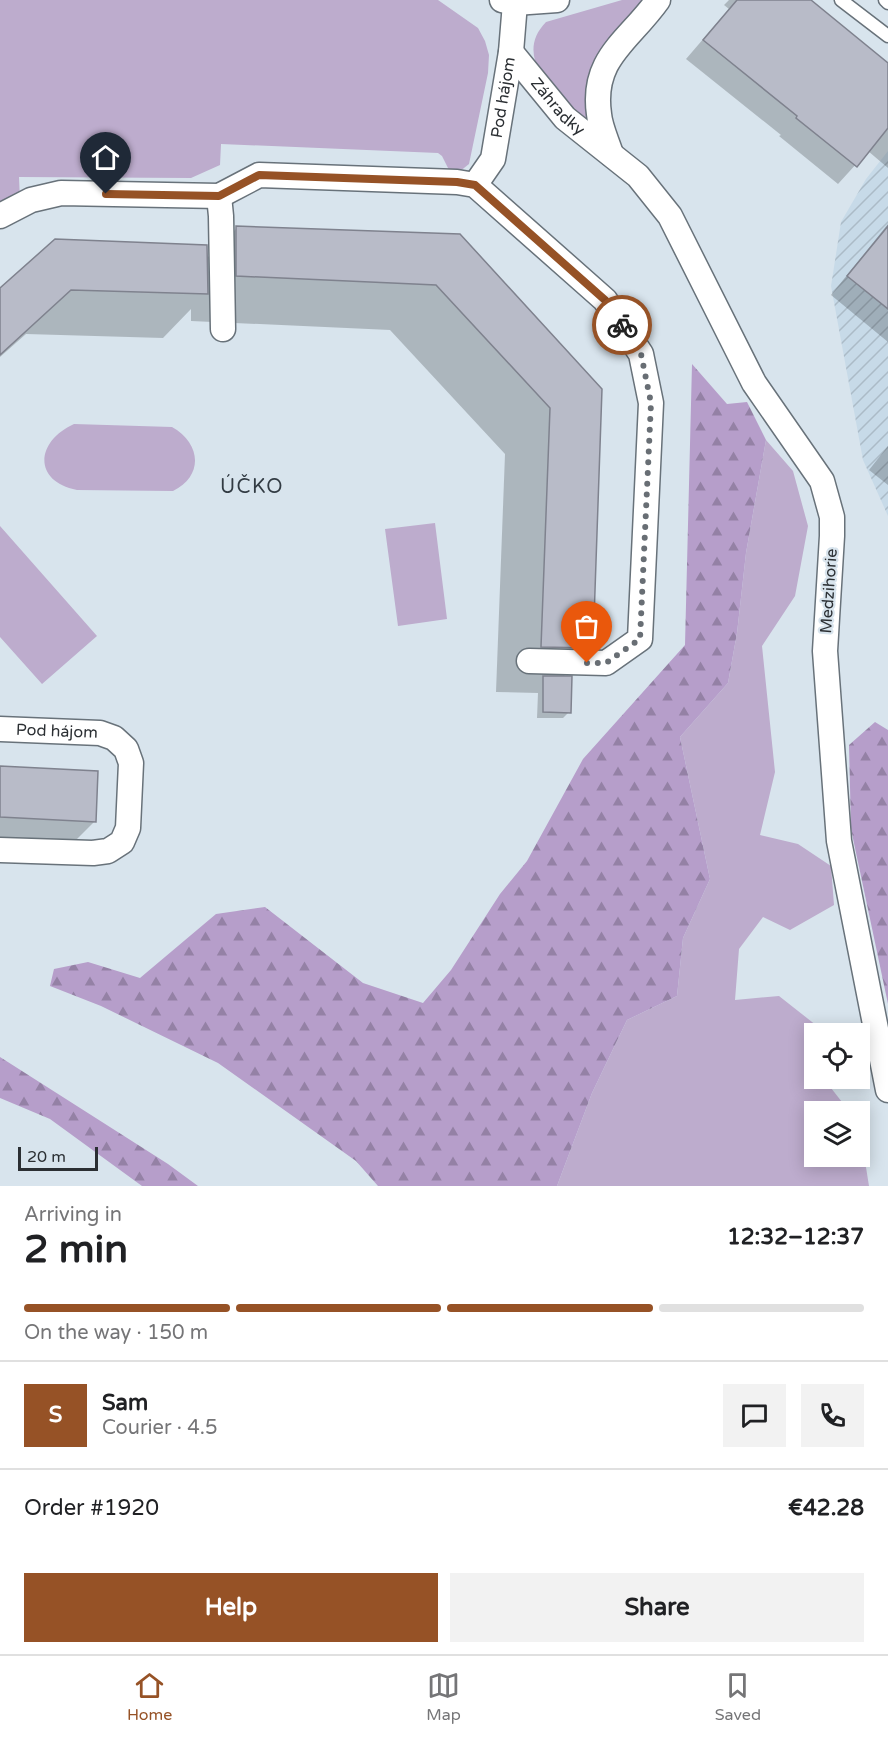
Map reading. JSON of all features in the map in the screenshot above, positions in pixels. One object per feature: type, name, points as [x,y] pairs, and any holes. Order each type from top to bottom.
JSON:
[{"type":"street","points":[[508,2],[554,0]]},
{"type":"street","points":[[610,154],[599,116],[599,79],[609,58],[649,14],[658,0]]},
{"type":"street","name":"Pod hájom","points":[[475,185],[493,159],[511,52],[508,2]]},
{"type":"street","name":"Záhradky","points":[[511,52],[565,118],[610,154]]},
{"type":"street","name":"Medzihorie","points":[[610,154],[638,176],[670,216],[754,382],[822,481],[832,517],[825,651],[839,841],[888,1090]]},
{"type":"street","points":[[0,216],[31,200],[61,193],[219,196],[259,175],[457,182],[475,185],[605,300],[641,354],[651,403],[640,639],[606,663],[529,661]]},
{"type":"street","points":[[219,196],[223,329]]},
{"type":"street","name":"Pod hájom","points":[[0,729],[100,733],[114,738],[126,748],[131,763],[128,828],[122,842],[108,851],[93,853],[0,850]]},
{"type":"lane","points":[[841,0],[888,36]]},
{"type":"shaded area","points":[[0,0],[438,0],[478,28],[489,55],[488,73],[469,164],[459,172],[450,172],[438,153],[221,144],[220,165],[191,178],[19,177],[20,201],[0,211]]},
{"type":"shaded area","points":[[622,0],[652,0],[591,73],[586,99],[587,114],[593,130],[545,80],[537,66],[534,52],[536,37],[546,22]]},
{"type":"shaded area","points":[[888,151],[888,516],[863,460],[831,286],[841,222],[866,179]]},
{"type":"shaded area","points":[[74,424],[172,427],[189,442],[195,459],[194,468],[183,485],[173,491],[77,490],[62,485],[46,470],[44,460],[46,450],[52,440],[61,431]]},
{"type":"shaded area","points":[[766,440],[793,471],[808,526],[795,596],[762,646],[775,772],[760,835],[798,844],[831,866],[834,905],[790,930],[763,917],[739,949],[735,1000],[779,996],[813,1023],[804,1023],[804,1089],[832,1089],[841,1101],[804,1101],[804,1167],[866,1167],[869,1186],[557,1186],[592,1093],[627,1020],[677,996],[683,938],[710,879],[680,737],[728,683],[737,633],[746,553]]},
{"type":"shaded area","points":[[435,523],[447,619],[398,626],[385,529]]},
{"type":"shaded area","points":[[0,526],[97,636],[42,684],[0,637]]},
{"type":"green space","points":[[692,364],[727,404],[747,402],[766,440],[746,553],[737,633],[728,683],[680,737],[710,879],[683,938],[677,996],[627,1020],[592,1093],[557,1186],[378,1186],[356,1161],[218,1063],[101,1006],[50,986],[54,969],[88,962],[140,978],[216,914],[265,907],[363,983],[423,1003],[451,970],[500,894],[527,861],[583,759],[685,645]]},
{"type":"green space","points":[[875,722],[888,730],[888,1004],[851,829],[849,745]]},
{"type":"green space","points":[[0,1057],[168,1164],[198,1186],[142,1186],[50,1119],[0,1098]]},
{"type":"building","points":[[737,0],[811,0],[888,63],[888,128],[857,167],[703,40]]},
{"type":"building","points":[[236,226],[460,234],[602,389],[593,648],[541,647],[550,408],[436,285],[236,276]]},
{"type":"building","points":[[888,226],[888,309],[847,276]]},
{"type":"building","points":[[55,239],[207,245],[208,294],[71,290],[0,355],[0,288]]},
{"type":"building","points":[[543,676],[572,676],[571,713],[543,712]]},
{"type":"building","points":[[0,766],[98,771],[96,822],[0,817]]},
{"type":"way so far","points":[[587,663],[606,663],[640,639],[651,403],[641,354],[622,325]]},
{"type":"district","name":"ÚČKO","points":[[252,487]]},
{"type":"route","points":[[106,194],[219,196],[259,175],[457,182],[475,185],[605,300],[622,325]]}]
